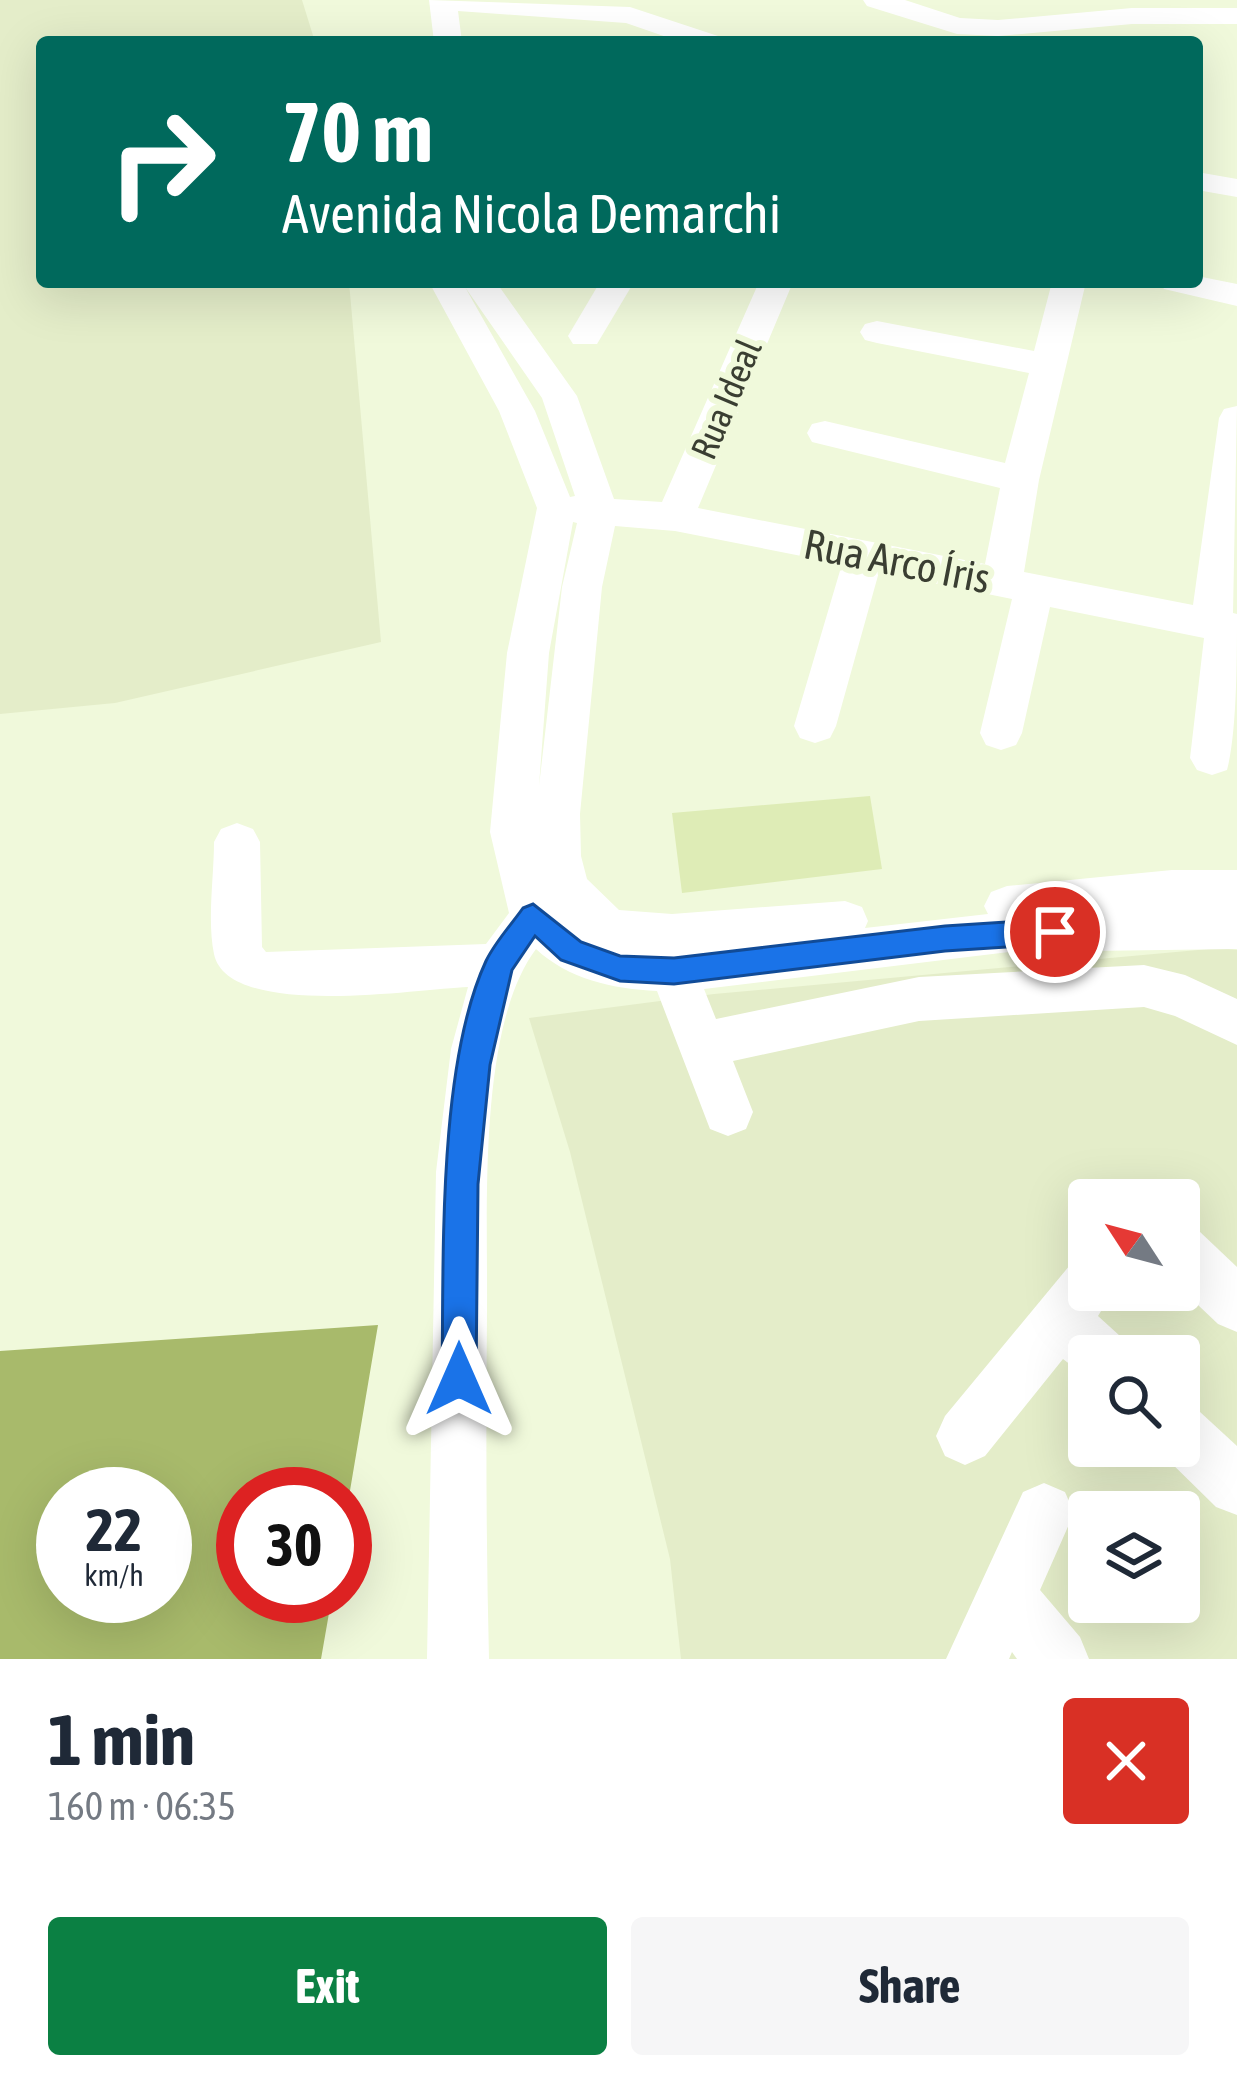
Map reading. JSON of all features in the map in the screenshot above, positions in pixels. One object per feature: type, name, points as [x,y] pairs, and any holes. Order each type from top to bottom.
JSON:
[{"type":"street","points":[[877,0],[941,22],[998,28],[1132,16],[1237,16]]},
{"type":"street","points":[[447,36],[443,1],[630,15],[691,36]]},
{"type":"street","points":[[1203,182],[1237,188]]},
{"type":"street","points":[[449,288],[578,509]]},
{"type":"street","points":[[458,1659],[462,1184],[475,1065],[486,1002],[500,964],[550,903],[582,587],[578,509],[559,396],[483,288]]},
{"type":"street","points":[[585,336],[613,288]]},
{"type":"street","name":"Rua Ideal","points":[[675,517],[773,288]]},
{"type":"street","points":[[1000,733],[1018,585],[1020,480],[1067,288]]},
{"type":"street","points":[[1203,288],[1237,295]]},
{"type":"street","points":[[878,332],[1047,365]]},
{"type":"street","points":[[1212,758],[1237,418]]},
{"type":"street","points":[[825,433],[1020,480]]},
{"type":"street","name":"Rua Arco Íris","points":[[578,509],[675,517],[1225,627]]},
{"type":"street","points":[[815,726],[865,554]]},
{"type":"street","points":[[237,842],[238,955],[252,969],[275,975],[500,964]]},
{"type":"street","points":[[550,903],[608,929],[672,935],[1172,890],[1237,890]]},
{"type":"street","points":[[550,903],[571,951],[620,968],[674,971],[1010,932],[1237,929]]},
{"type":"street","points":[[674,971],[728,1112]]},
{"type":"street","points":[[700,1045],[919,999],[1144,986],[1185,997],[1237,1023]]},
{"type":"street","points":[[1200,1269],[1237,1305]]},
{"type":"street","points":[[964,1436],[1083,1320]]},
{"type":"street","points":[[1200,1451],[1237,1486]]},
{"type":"street","points":[[977,1659],[1044,1513]]},
{"type":"street","points":[[1006,1598],[1058,1659]]},
{"type":"shaded area","points":[[0,0],[302,0],[313,36],[36,36],[36,288],[350,288],[381,642],[115,703],[0,714]]},
{"type":"shaded area","points":[[870,796],[882,869],[682,893],[672,813]]},
{"type":"shaded area","points":[[1237,950],[1237,1659],[681,1659],[670,1559],[570,1152],[529,1018],[714,994]]},
{"type":"green space","points":[[378,1325],[354,1467],[216,1467],[216,1623],[327,1623],[321,1659],[0,1659],[0,1351]]},
{"type":"route","points":[[459,1379],[462,1184],[475,1065],[486,1002],[500,964],[533,916],[571,951],[620,968],[674,971],[945,938],[1055,932]]}]
